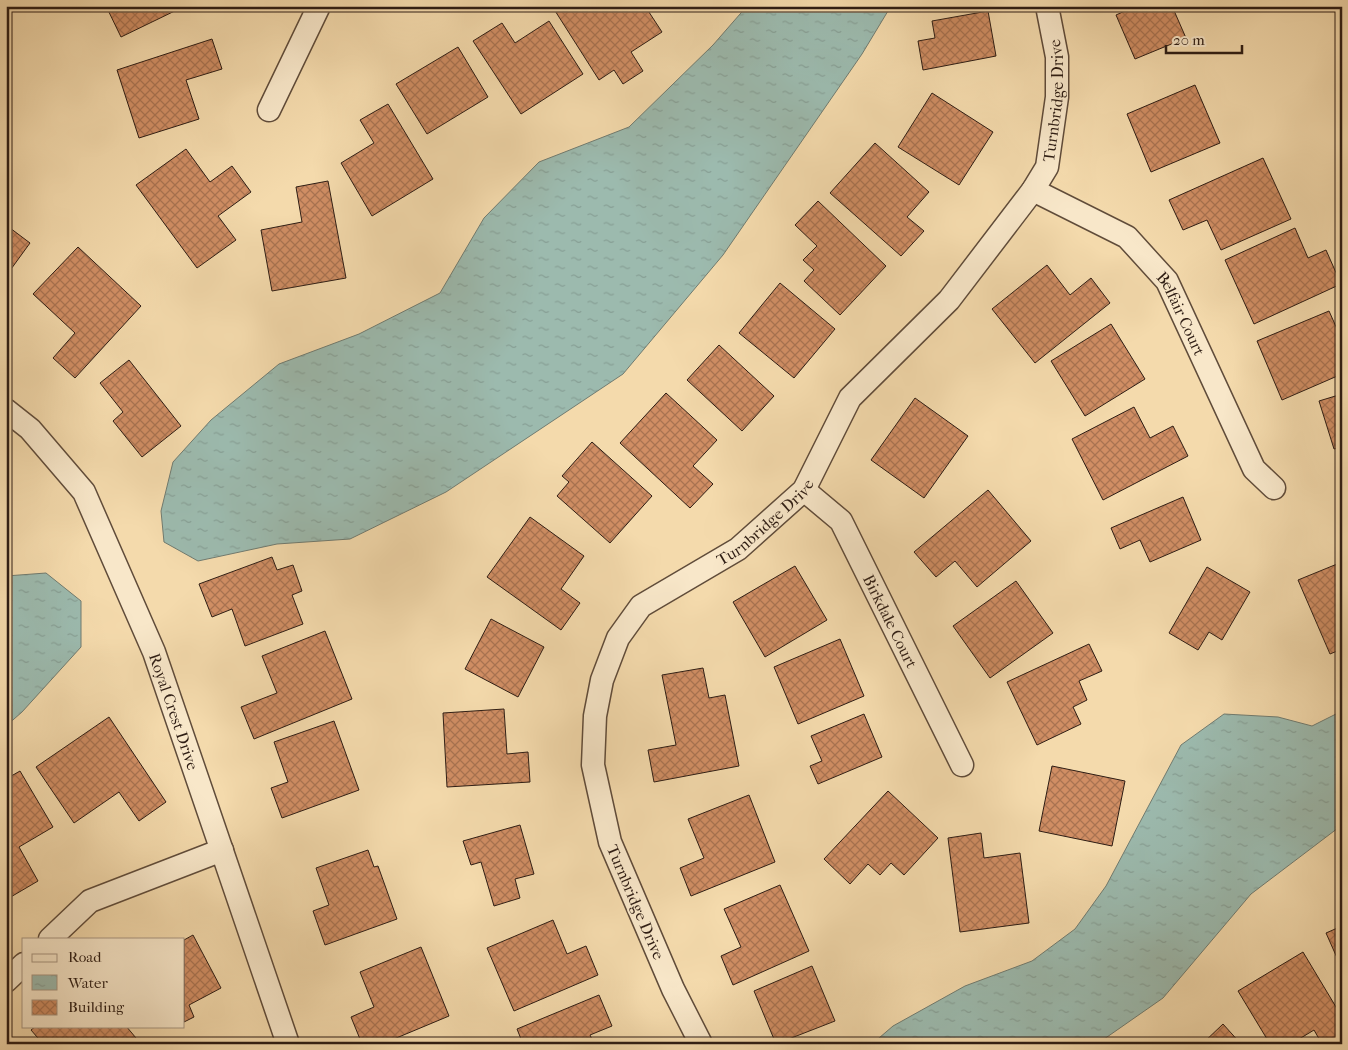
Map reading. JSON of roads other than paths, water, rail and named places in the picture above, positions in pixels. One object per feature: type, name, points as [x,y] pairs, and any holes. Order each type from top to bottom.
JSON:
[{"type":"street","points":[[269,110],[320,6]]},
{"type":"street","name":"Turnbridge Drive","points":[[701,1044],[672,989],[610,842],[593,765],[595,716],[602,680],[618,638],[641,606],[738,548],[804,490],[850,398],[949,300],[1033,190],[1047,167],[1057,97],[1057,57],[1047,6]]},
{"type":"street","name":"Belfair Court","points":[[1033,190],[1127,237],[1167,281],[1254,469],[1274,488]]},
{"type":"street","name":"Royal Crest Drive","points":[[6,410],[30,429],[84,492],[154,652],[288,1044]]},
{"type":"street","name":"Birkdale Court","points":[[804,490],[841,521],[962,765]]},
{"type":"street","points":[[51,938],[90,901],[222,850]]},
{"type":"street","points":[[6,981],[22,966]]},
{"type":"water","points":[[747,6],[891,6],[862,54],[723,255],[623,374],[446,492],[350,539],[277,544],[198,561],[164,542],[161,511],[173,462],[211,420],[279,364],[359,334],[440,293],[484,218],[539,162],[629,127],[713,45]]},
{"type":"water","points":[[46,573],[81,601],[81,647],[22,712],[6,726],[6,576]]},
{"type":"water","points":[[1342,711],[1342,825],[1251,894],[1163,998],[1097,1044],[872,1044],[893,1026],[965,986],[1032,961],[1075,929],[1106,886],[1181,745],[1224,714],[1278,717],[1312,726]]}]
